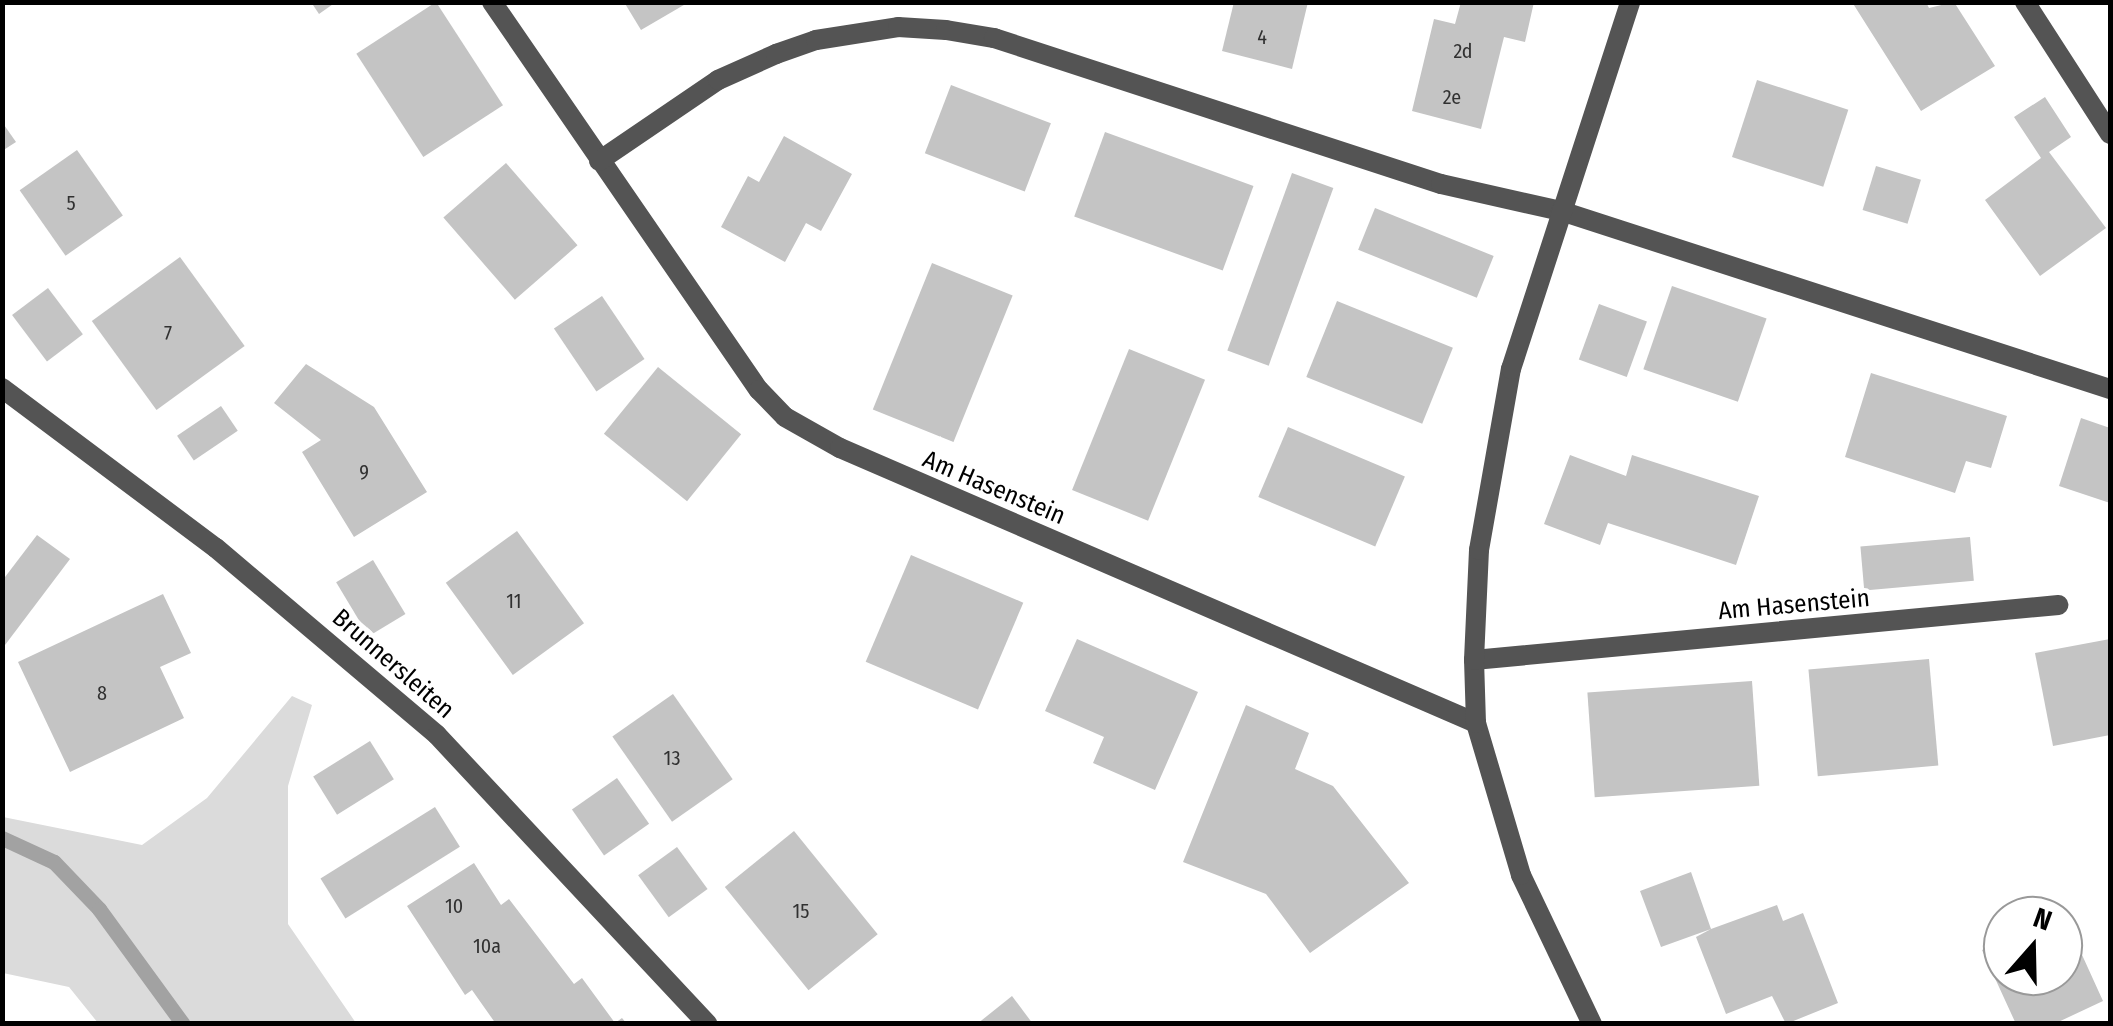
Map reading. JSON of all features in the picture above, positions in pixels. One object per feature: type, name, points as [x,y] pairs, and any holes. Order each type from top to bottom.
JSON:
[{"type":"street","name":"Am Hasenstein","points":[[492,2],[759,390],[785,417],[840,448],[1476,723]]},
{"type":"street","points":[[1592,1024],[1521,875],[1476,723],[1474,660],[1479,550],[1511,370],[1630,2]]},
{"type":"street","points":[[2024,2],[2110,134]]},
{"type":"street","points":[[599,161],[718,80],[816,40],[914,28],[994,38],[1441,184],[1561,212],[2110,389]]},
{"type":"street","name":"Brunnersleiten","points":[[2,388],[216,548],[437,735],[707,1024]]},
{"type":"street","name":"Am Hasenstein","points":[[1474,660],[2058,606]]},
{"type":"shaded area","points":[[292,696],[312,705],[288,786],[288,924],[356,1023],[98,1023],[69,987],[3,973],[3,817],[142,845],[207,798]]},
{"type":"building","points":[[311,2],[336,2],[319,14]]},
{"type":"building","points":[[436,2],[503,105],[423,157],[356,54]]},
{"type":"building","points":[[624,2],[689,2],[641,30]]},
{"type":"building","points":[[1234,2],[1308,2],[1292,69],[1222,51]]},
{"type":"building","points":[[1461,2],[1534,2],[1525,42],[1504,37],[1481,129],[1412,111],[1434,19],[1455,24]]},
{"type":"building","points":[[1852,2],[1926,2],[1929,8],[1954,2],[1995,66],[1921,111]]},
{"type":"building","points":[[1757,80],[1848,110],[1823,187],[1732,157]]},
{"type":"building","points":[[951,85],[1051,123],[1025,191],[925,153]]},
{"type":"building","points":[[2045,97],[2071,137],[2049,152],[2106,228],[2040,276],[1985,200],[2041,158],[2014,117]]},
{"type":"building","points":[[2,122],[16,142],[2,151]]},
{"type":"building","points":[[1105,132],[1253,186],[1223,271],[1074,217]]},
{"type":"building","points":[[784,136],[852,174],[821,231],[806,223],[785,262],[721,227],[748,176],[759,182]]},
{"type":"building","points":[[77,150],[123,216],[66,256],[20,190]]},
{"type":"building","points":[[506,163],[578,245],[515,300],[443,217]]},
{"type":"building","points":[[1876,166],[1921,180],[1907,224],[1863,210]]},
{"type":"building","points":[[1292,173],[1333,188],[1269,366],[1227,351]]},
{"type":"building","points":[[1375,208],[1494,256],[1477,298],[1358,250]]},
{"type":"building","points":[[180,257],[245,346],[156,410],[92,321]]},
{"type":"building","points":[[932,263],[1013,296],[953,442],[873,409]]},
{"type":"building","points":[[1672,286],[1767,319],[1738,402],[1643,369]]},
{"type":"building","points":[[48,288],[83,334],[47,361],[12,315]]},
{"type":"building","points":[[602,296],[644,359],[596,391],[554,328]]},
{"type":"building","points":[[1337,301],[1453,348],[1422,424],[1306,377]]},
{"type":"building","points":[[1599,304],[1647,321],[1627,377],[1579,359]]},
{"type":"building","points":[[1129,349],[1205,380],[1148,521],[1072,490]]},
{"type":"building","points":[[306,364],[374,407],[427,492],[354,537],[302,452],[321,440],[274,403]]},
{"type":"building","points":[[658,367],[741,434],[687,501],[604,434]]},
{"type":"building","points":[[1871,373],[2007,416],[1991,468],[1966,461],[1955,493],[1845,457]]},
{"type":"building","points":[[221,406],[238,431],[194,461],[177,436]]},
{"type":"building","points":[[2081,418],[2110,428],[2110,503],[2059,486]]},
{"type":"building","points":[[1288,427],[1405,477],[1375,547],[1258,497]]},
{"type":"building","points":[[1570,455],[1626,476],[1632,455],[1759,496],[1736,565],[1608,523],[1600,545],[1544,524]]},
{"type":"building","points":[[517,531],[584,623],[513,675],[446,583]]},
{"type":"building","points":[[37,535],[70,559],[2,649],[2,581]]},
{"type":"building","points":[[1970,537],[1974,581],[1864,590],[1860,547]]},
{"type":"building","points":[[911,555],[1023,603],[978,709],[866,662]]},
{"type":"building","points":[[373,560],[405,614],[369,636],[336,582]]},
{"type":"building","points":[[163,594],[191,653],[160,667],[184,718],[70,772],[18,662]]},
{"type":"building","points":[[1077,639],[1198,692],[1155,790],[1093,763],[1104,737],[1045,711]]},
{"type":"building","points":[[2110,639],[2110,735],[2053,746],[2035,653]]},
{"type":"building","points":[[1929,659],[1938,766],[1818,776],[1808,670]]},
{"type":"building","points":[[1752,681],[1759,786],[1595,797],[1587,693]]},
{"type":"building","points":[[673,694],[733,779],[672,822],[612,736]]},
{"type":"building","points":[[1246,705],[1309,733],[1295,769],[1333,786],[1409,883],[1310,953],[1266,894],[1183,862]]},
{"type":"building","points":[[370,741],[394,779],[337,815],[313,777]]},
{"type":"building","points":[[617,778],[649,824],[604,855],[572,810]]},
{"type":"building","points":[[435,807],[460,847],[345,918],[321,879]]},
{"type":"building","points":[[794,831],[878,934],[809,990],[725,887]]},
{"type":"building","points":[[677,847],[708,889],[669,917],[638,875]]},
{"type":"building","points":[[474,863],[501,905],[509,899],[574,984],[582,978],[615,1023],[622,1018],[627,1024],[496,1024],[472,990],[465,995],[407,906]]},
{"type":"building","points":[[1691,872],[1711,929],[1661,947],[1640,891]]},
{"type":"building","points":[[1777,905],[1783,921],[1803,913],[1838,1003],[1786,1024],[1772,996],[1726,1014],[1696,937]]},
{"type":"building","points":[[2083,957],[2103,1001],[2054,1024],[2016,1024],[2003,996],[2083,996]]},
{"type":"building","points":[[1012,996],[1033,1024],[977,1024]]},
{"type":"waterway","points":[[2,838],[54,862],[99,909],[183,1024]]}]
